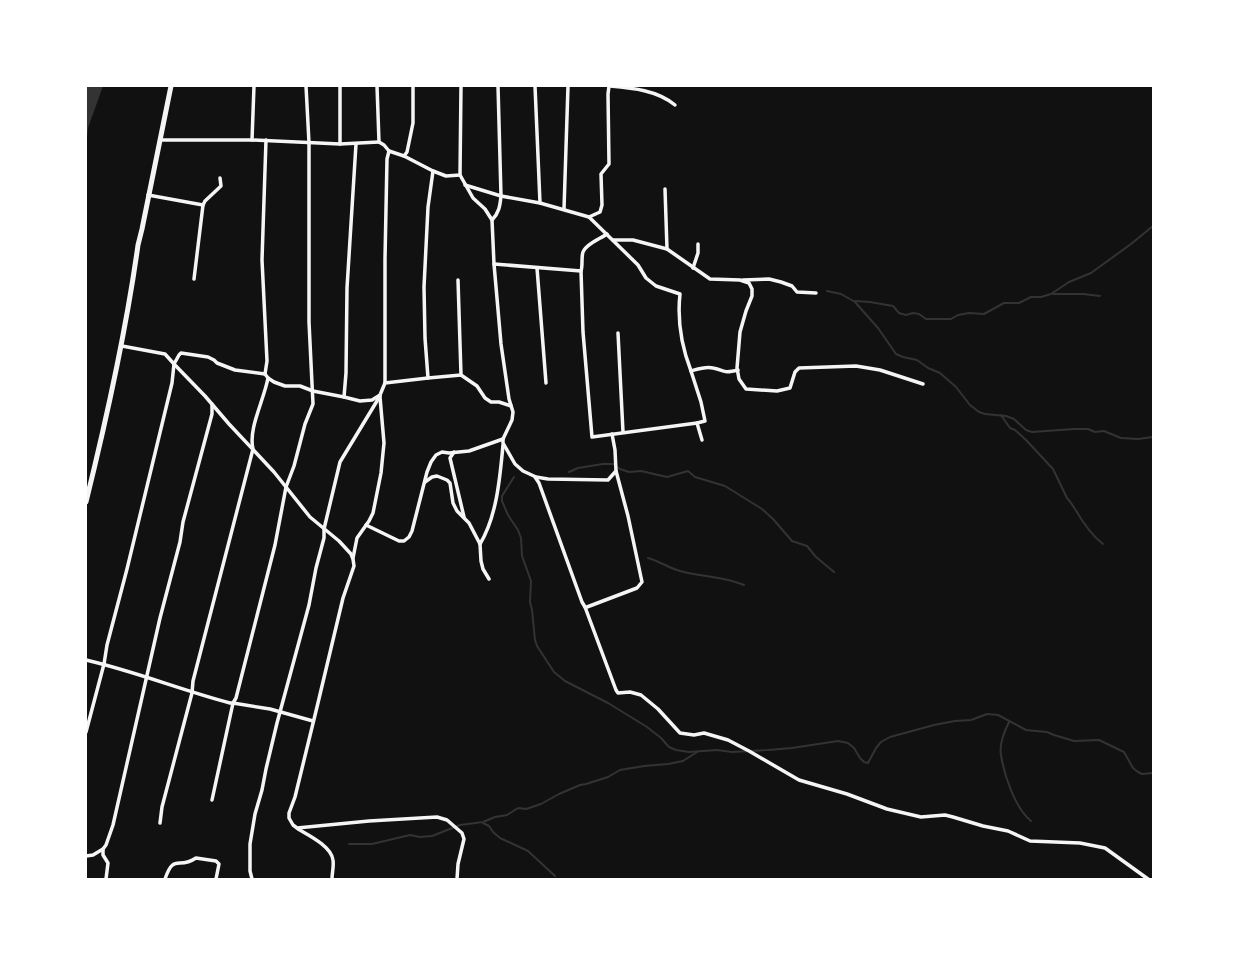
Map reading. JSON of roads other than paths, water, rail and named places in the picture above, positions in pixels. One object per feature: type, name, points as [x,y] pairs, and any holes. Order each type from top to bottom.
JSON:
[{"type":"main road","points":[[86,502],[109,408],[115,372],[122,346],[138,245],[172,86]]},
{"type":"street","points":[[252,140],[254,86]]},
{"type":"street","points":[[212,800],[233,702],[236,698],[275,545],[286,487],[294,466],[305,424],[313,404],[309,322],[308,143],[306,86]]},
{"type":"street","points":[[340,86],[340,144]]},
{"type":"street","points":[[377,86],[379,142]]},
{"type":"street","points":[[404,156],[407,152],[413,123],[413,86]]},
{"type":"street","points":[[461,86],[460,175],[473,198],[485,210],[492,220],[501,344],[513,412],[512,420],[503,439],[500,484],[492,513],[480,544]]},
{"type":"street","points":[[492,220],[496,216],[500,206],[501,196],[498,86]]},
{"type":"street","points":[[535,86],[540,203]]},
{"type":"street","points":[[564,209],[568,86]]},
{"type":"street","points":[[589,217],[600,212],[602,205],[601,174],[609,164],[609,86],[644,90],[668,99],[675,105]]},
{"type":"street","points":[[161,140],[266,140],[340,144],[379,142],[389,151],[404,156],[433,171],[446,176],[460,175]]},
{"type":"street","points":[[265,374],[267,361],[262,260],[266,140]]},
{"type":"street","points":[[344,397],[346,373],[347,288],[356,144]]},
{"type":"street","points":[[252,879],[250,871],[250,844],[255,814],[309,605],[316,568],[324,538],[324,529],[340,462],[380,396],[386,383],[385,259],[387,159],[389,151]]},
{"type":"street","points":[[428,378],[425,338],[424,287],[428,207],[433,171]]},
{"type":"street","points":[[194,279],[203,206],[205,201],[221,186],[220,178]]},
{"type":"street","points":[[465,185],[501,196],[540,203],[541,205],[564,209],[589,217],[607,234],[638,265],[646,278],[656,286],[680,294],[679,327],[685,357],[701,402],[705,421],[592,437],[583,332],[581,271],[583,265],[583,252],[586,248],[607,234]]},
{"type":"street","points":[[665,189],[666,249]]},
{"type":"street","points":[[148,195],[203,206]]},
{"type":"street","points":[[613,240],[633,240],[666,249],[710,279],[769,280],[792,286],[797,292],[816,293]]},
{"type":"street","points":[[692,268],[698,253],[698,244]]},
{"type":"street","points":[[494,264],[581,271]]},
{"type":"street","points":[[537,268],[546,384]]},
{"type":"street","points":[[458,280],[461,375]]},
{"type":"street","points":[[740,280],[749,284],[752,289],[752,296],[740,332],[738,370],[739,380],[746,389],[777,391],[790,388],[795,372],[799,368],[856,366],[880,370],[923,384]]},
{"type":"street","points":[[618,333],[623,432]]},
{"type":"street","points":[[122,346],[165,354],[274,472],[310,517],[339,541],[351,554],[353,559],[354,566],[343,598],[295,797],[289,813],[289,818],[293,825],[316,838],[330,853],[333,859],[332,879]]},
{"type":"street","points":[[86,732],[104,664],[107,645],[172,383],[174,364],[179,355],[181,353],[208,357],[217,363],[235,370],[265,374],[274,382],[285,386],[300,386],[313,391],[344,397],[360,402],[372,400],[380,396]]},
{"type":"street","points":[[691,371],[708,367],[724,372],[738,370]]},
{"type":"street","points":[[386,383],[461,375],[477,386],[484,398],[491,402],[499,402],[511,406]]},
{"type":"street","points":[[160,823],[162,807],[192,693],[193,681],[253,449],[251,443],[255,424],[266,391],[268,378]]},
{"type":"street","points":[[353,559],[357,538],[373,513],[382,473],[384,443],[380,396]]},
{"type":"street","points":[[86,856],[93,855],[106,845],[113,825],[160,618],[180,542],[183,522],[212,414],[212,404]]},
{"type":"street","points":[[697,423],[702,440]]},
{"type":"street","points":[[585,607],[594,605],[637,588],[642,582],[628,516],[616,471],[615,450],[612,434]]},
{"type":"street","points":[[366,525],[399,541],[404,541],[412,532],[427,472],[436,455],[442,452],[469,451],[503,439]]},
{"type":"street","points":[[503,444],[515,464],[523,471],[534,476],[548,479],[608,480],[616,471]]},
{"type":"street","points":[[454,452],[450,458],[464,518]]},
{"type":"street","points":[[425,482],[432,477],[437,476],[447,480],[450,483],[453,503],[457,511],[476,533],[480,544],[483,569],[489,579]]},
{"type":"street","points":[[534,476],[541,490],[608,672],[618,693],[630,692],[641,695],[658,709],[680,733],[704,734],[728,740],[799,780],[847,794],[888,809],[921,817],[945,815],[983,826],[1008,831],[1030,841],[1080,843],[1105,848],[1148,879]]},
{"type":"street","points":[[86,660],[104,664],[192,693],[230,703],[233,702],[257,706],[313,721]]},
{"type":"street","points":[[297,828],[369,821],[438,817],[447,820],[462,833],[464,839],[458,864],[457,878]]},
{"type":"street","points":[[102,849],[103,855],[108,863],[106,879]]},
{"type":"street","points":[[165,879],[172,864],[188,863],[196,858],[216,861],[219,864],[216,879]]},
{"type":"waterway","points":[[855,301],[893,306],[899,313],[906,315],[913,313],[919,314],[926,319],[951,319],[958,315],[969,313],[984,314],[1004,303],[1019,303],[1031,297],[1041,297],[1051,294],[1069,282],[1091,273],[1153,226]]},
{"type":"waterway","points":[[827,291],[841,294],[855,302],[878,328],[896,354],[917,360],[928,368],[940,373],[956,387],[970,405],[979,412],[1006,416],[1014,419],[1026,430],[1032,432],[1088,429],[1095,432],[1104,431],[1121,438],[1138,439],[1153,437]]},
{"type":"waterway","points":[[1053,294],[1083,294],[1100,296]]},
{"type":"waterway","points":[[1001,415],[1010,428],[1015,430],[1026,440],[1053,469],[1067,498],[1087,528],[1103,544]]},
{"type":"waterway","points":[[569,472],[578,468],[603,464],[613,464],[620,469],[629,472],[641,471],[667,477],[688,471],[695,477],[725,486],[762,509],[792,541],[807,546],[816,557],[834,572]]},
{"type":"waterway","points":[[514,477],[502,496],[502,501],[521,538],[522,556],[531,581],[530,602],[537,646],[554,672],[565,681],[608,703],[647,727],[661,738],[669,747],[676,750],[689,752],[717,750],[732,752],[792,748],[838,741],[848,743],[854,748],[860,758],[864,762],[868,763],[881,742],[890,737],[934,725],[971,720],[987,714],[998,715],[1026,730],[1047,732],[1074,741],[1099,740],[1124,752],[1133,768],[1138,772],[1142,774],[1153,773]]},
{"type":"waterway","points":[[648,558],[680,571],[720,578],[744,585]]},
{"type":"waterway","points":[[1009,722],[1001,743],[1002,763],[1015,800],[1031,821]]},
{"type":"waterway","points":[[349,844],[372,844],[410,835],[420,837],[432,836],[460,825],[483,822],[495,817],[507,815],[518,808],[526,809],[541,804],[559,794],[580,785],[608,777],[620,770],[683,761],[697,752]]},
{"type":"waterway","points":[[483,823],[489,826],[500,838],[528,851],[555,876]]}]
